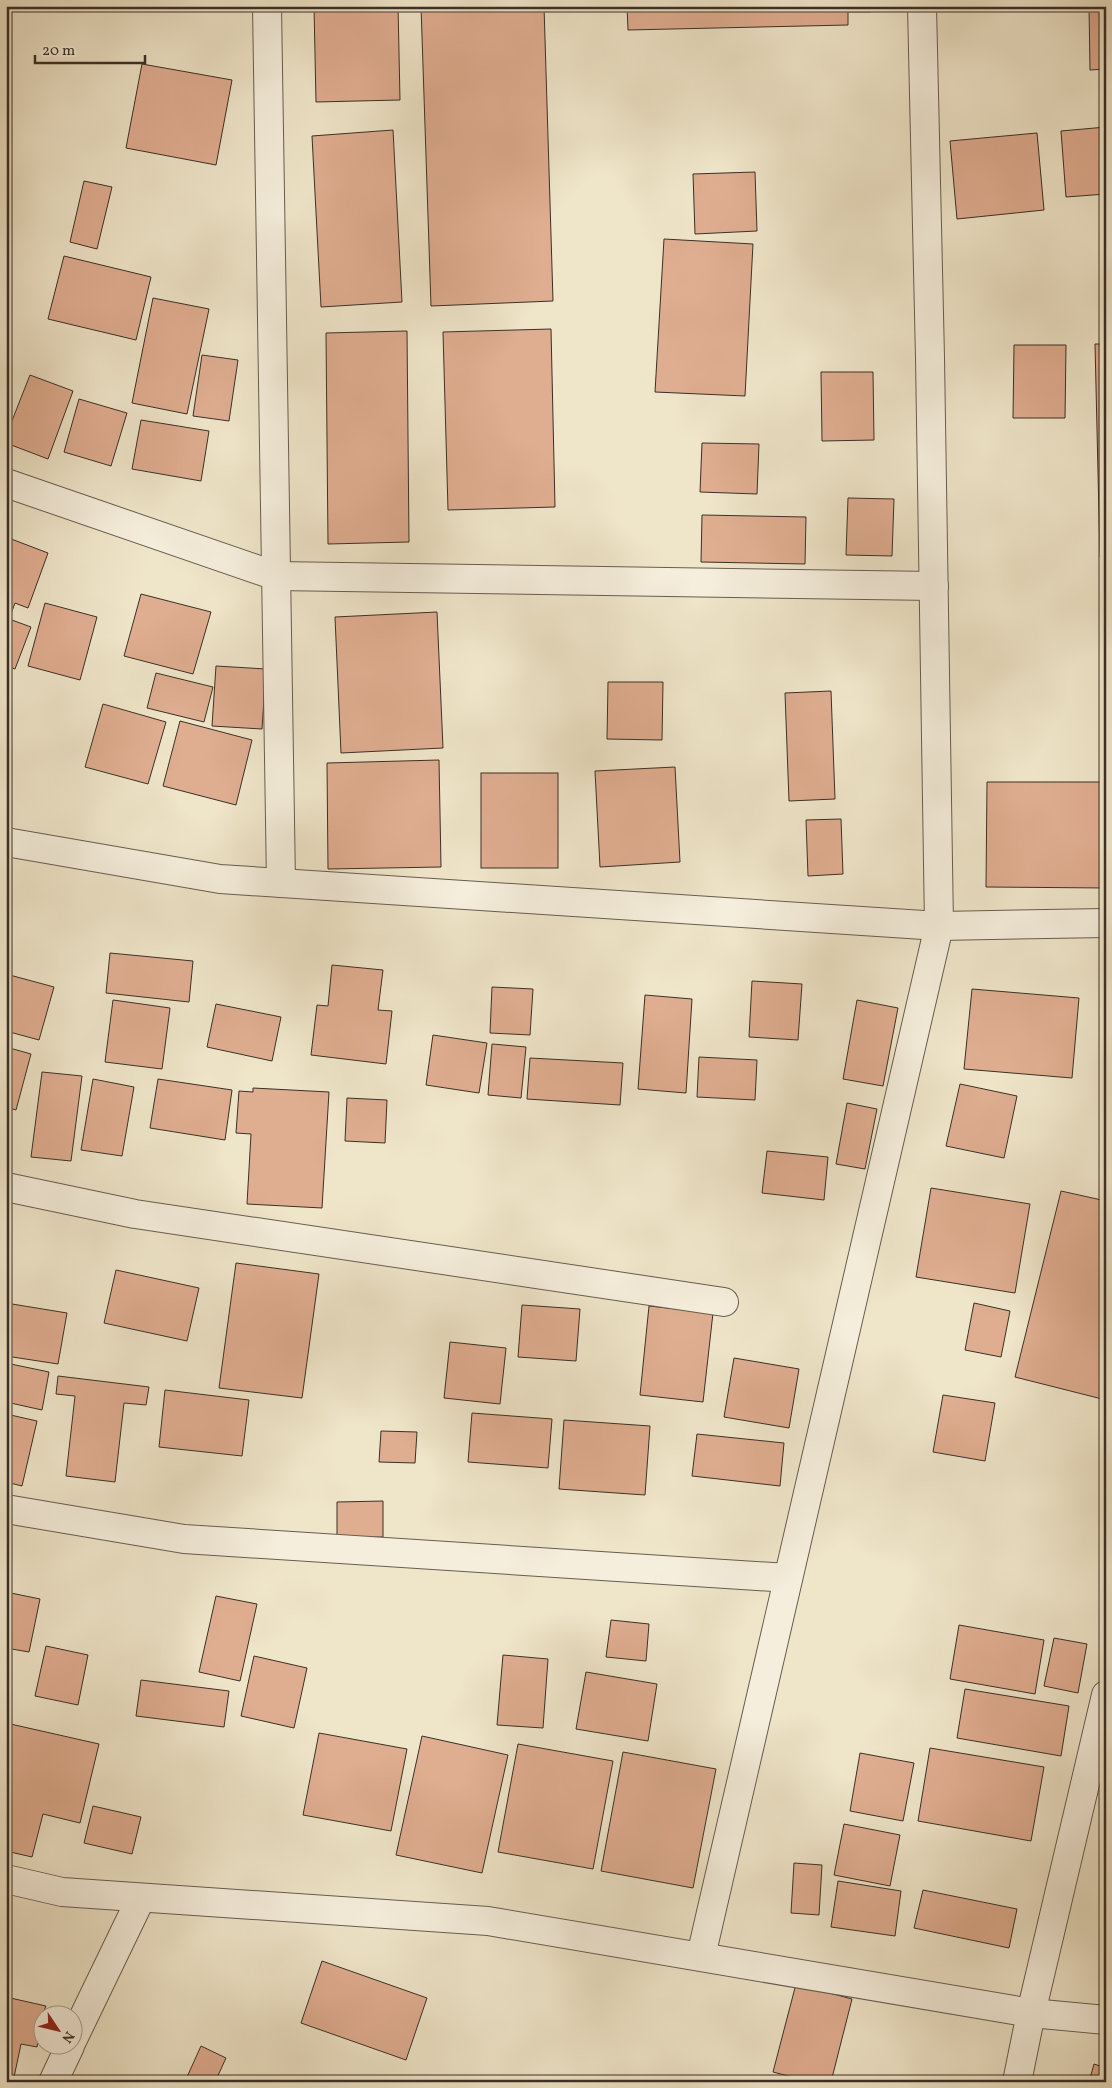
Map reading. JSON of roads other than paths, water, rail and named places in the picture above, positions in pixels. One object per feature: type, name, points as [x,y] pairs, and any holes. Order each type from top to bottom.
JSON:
[{"type":"street","points":[[267,6],[281,884]]},
{"type":"street","points":[[700,1956],[939,926],[922,6]]},
{"type":"street","points":[[6,483],[276,576],[934,586]]},
{"type":"street","points":[[6,842],[220,879],[281,884],[939,926],[1106,923]]},
{"type":"street","points":[[6,1187],[134,1214],[724,1302]]},
{"type":"street","points":[[6,1508],[184,1539],[788,1578]]},
{"type":"street","points":[[1017,2082],[1031,2013],[1106,1695]]},
{"type":"street","points":[[6,1879],[62,1892],[488,1921],[1031,2013],[1106,2020]]},
{"type":"street","points":[[82,2021],[142,1898]]},
{"type":"street","points":[[53,2082],[65,2056]]}]
